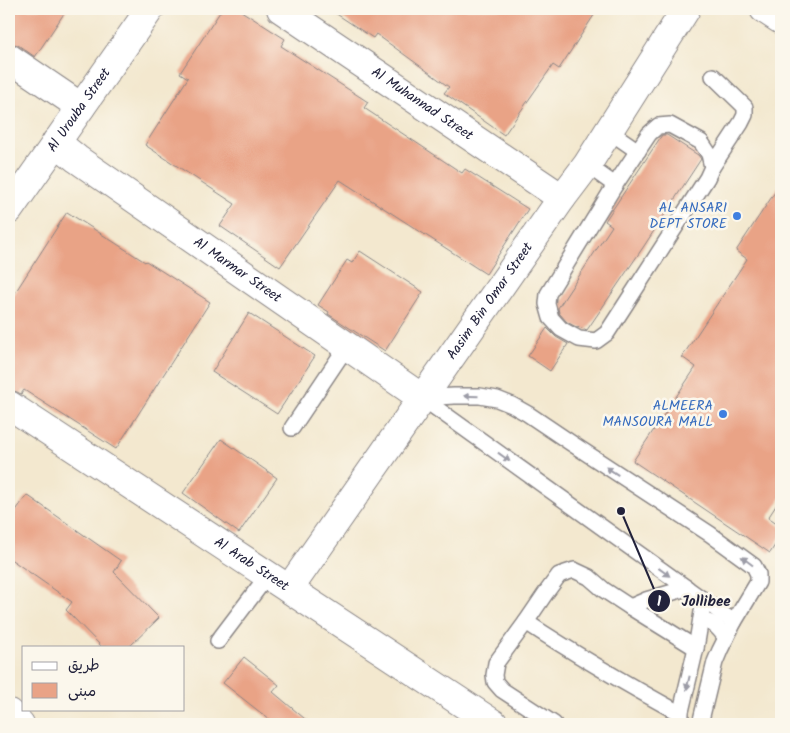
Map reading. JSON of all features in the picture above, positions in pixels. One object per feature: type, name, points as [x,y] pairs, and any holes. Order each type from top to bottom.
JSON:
[{"type":"street","name":"Al Urouba Street","points":[[9,210],[150,9]]},
{"type":"street","name":"Al Muhannad Street","points":[[281,9],[562,198]]},
{"type":"street","name":"Aasim Bin Omar Street","points":[[278,582],[422,398],[562,198],[588,165],[686,9]]},
{"type":"street","points":[[764,9],[781,20]]},
{"type":"street","points":[[9,58],[81,107]]},
{"type":"street","name":"Al Marmar Street","points":[[56,142],[77,159],[422,398]]},
{"type":"street","name":"Al Arab Street","points":[[9,405],[486,722]]},
{"type":"street","points":[[9,713],[20,724]]},
{"type":"lane","points":[[712,167],[709,154],[701,142],[670,125],[658,126],[648,134],[548,294],[551,318],[561,330],[579,339],[596,341],[607,333],[746,115],[745,107],[713,76]]},
{"type":"lane","points":[[609,131],[638,151]]},
{"type":"lane","points":[[588,165],[615,185]]},
{"type":"lane","points":[[292,428],[347,346]]},
{"type":"lane","points":[[422,398],[480,396],[497,399],[512,405],[754,566],[758,574],[758,582],[734,622],[715,662],[700,724]]},
{"type":"lane","points":[[422,398],[734,622]]},
{"type":"lane","points":[[554,724],[502,690],[495,682],[494,675],[496,663],[560,576],[574,570],[589,577],[604,590],[696,648]]},
{"type":"lane","points":[[218,641],[278,582]]},
{"type":"lane","points":[[630,607],[646,600],[687,588]]},
{"type":"lane","points":[[526,622],[680,719],[696,648],[704,600]]},
{"type":"lane","points":[[701,620],[713,623],[726,638]]},
{"type":"building","points":[[9,9],[67,9],[35,57],[18,45],[9,43]]},
{"type":"building","points":[[222,9],[238,9],[285,39],[281,46],[368,102],[364,108],[462,173],[465,169],[528,209],[486,274],[340,180],[280,267],[220,226],[235,204],[145,145],[188,78],[180,73]]},
{"type":"building","points":[[329,9],[598,9],[559,69],[553,65],[504,135],[444,93],[449,87],[376,34],[373,38]]},
{"type":"building","points":[[662,135],[667,135],[698,155],[701,159],[587,330],[578,328],[567,322],[559,313],[558,308],[612,226],[605,221]]},
{"type":"building","name":"ALMEERA MANSOURA MALL","points":[[781,183],[781,498],[768,518],[781,527],[781,536],[770,553],[633,461],[696,367],[682,357],[747,259],[736,251]]},
{"type":"building","points":[[67,212],[210,302],[116,449],[24,390],[21,394],[9,390],[9,302]]},
{"type":"building","points":[[360,251],[423,292],[385,351],[328,314],[329,312],[318,305],[347,260],[352,263]]},
{"type":"building","points":[[249,313],[315,356],[277,414],[212,372]]},
{"type":"building","points":[[547,328],[556,337],[568,344],[550,371],[528,356]]},
{"type":"building","points":[[221,439],[277,478],[239,533],[183,493]]},
{"type":"building","points":[[27,495],[121,561],[114,572],[159,618],[130,646],[101,646],[66,610],[72,602],[9,558],[9,520]]},
{"type":"building","points":[[244,657],[279,685],[273,692],[311,724],[275,724],[223,683]]},
{"type":"place","name":"AL ANSARI DEPT STORE","points":[[737,216]]},
{"type":"place","name":"ALMEERA MANSOURA MALL","points":[[723,414]]},
{"type":"place","name":"Jollibee","points":[[621,511]]}]
